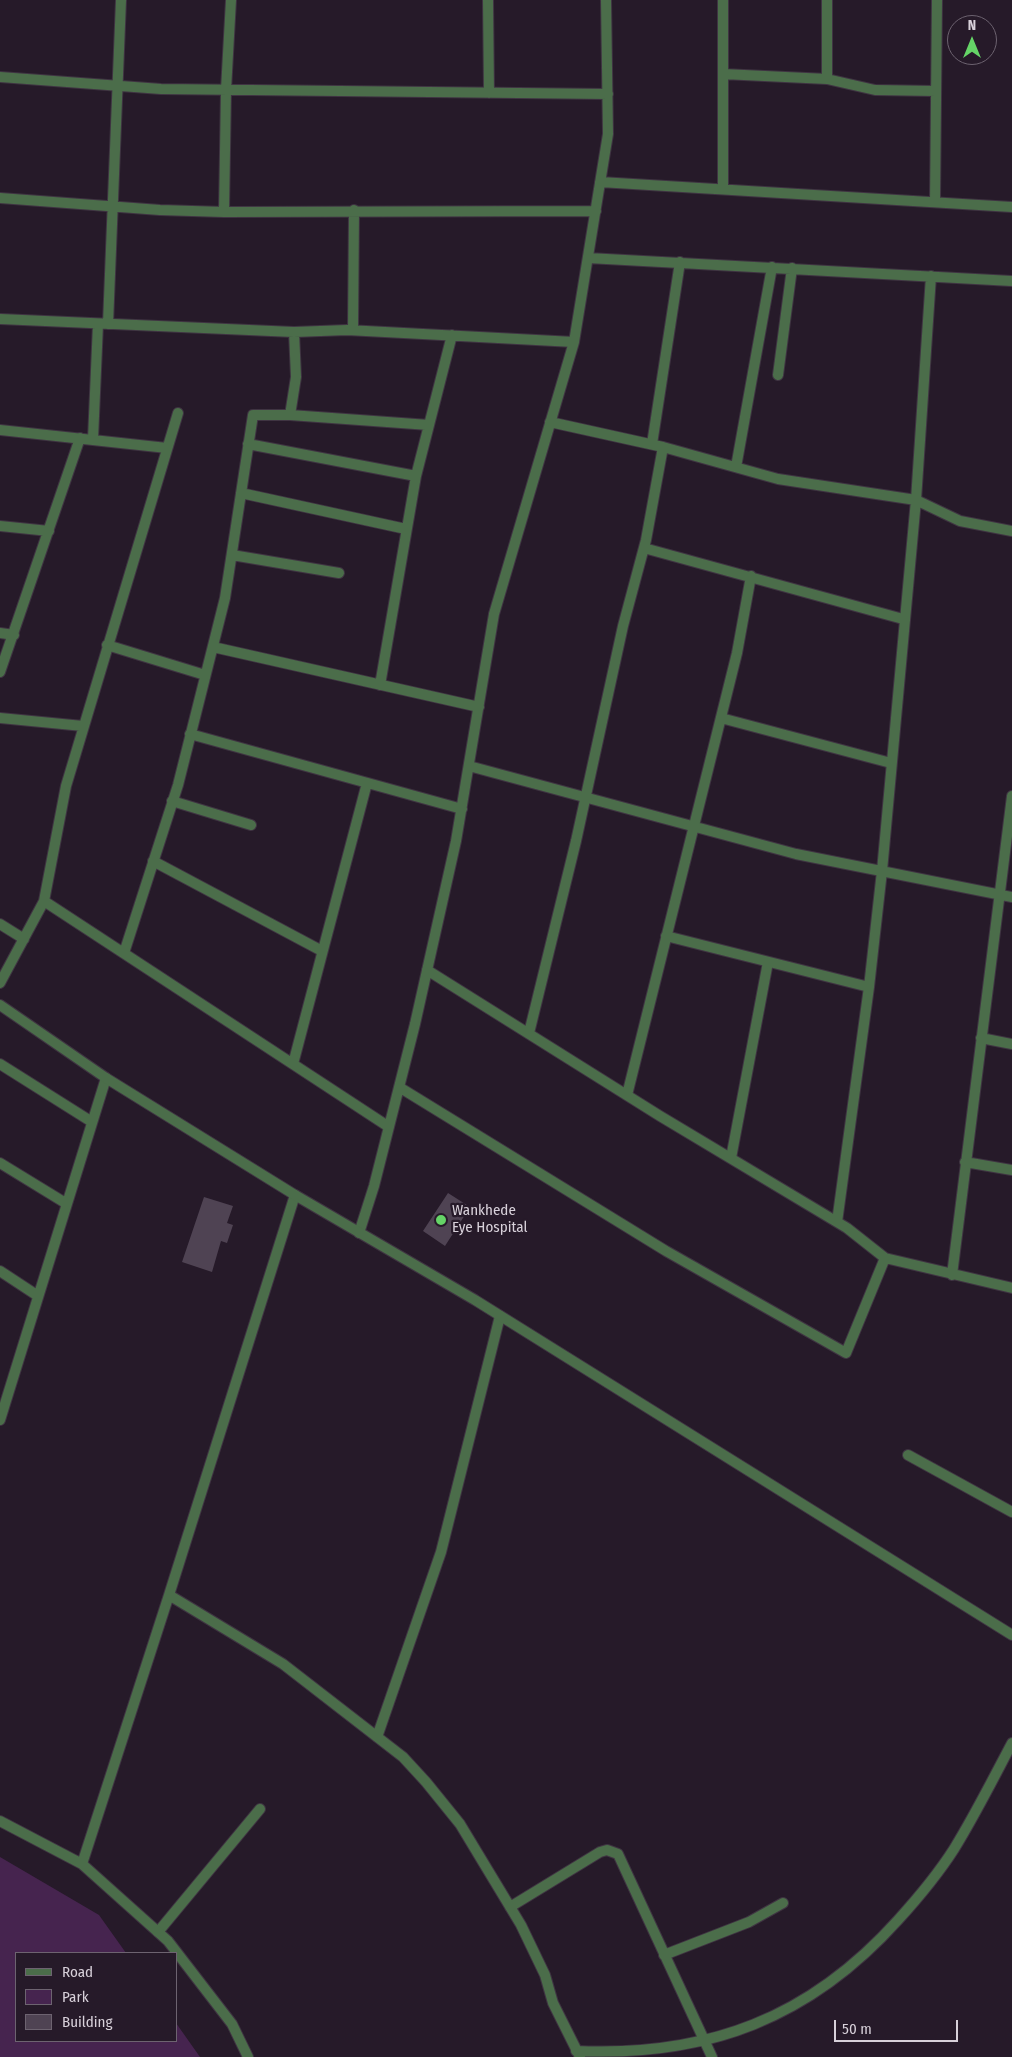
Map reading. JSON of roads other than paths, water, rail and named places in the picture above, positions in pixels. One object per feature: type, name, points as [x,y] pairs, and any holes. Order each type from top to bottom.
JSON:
[{"type":"street","points":[[93,439],[112,206],[122,0]]},
{"type":"street","points":[[224,212],[226,90],[231,0]]},
{"type":"street","points":[[488,0],[489,93]]},
{"type":"street","points":[[359,1233],[389,1127],[427,970],[462,808],[494,614],[574,342],[608,134],[606,0]]},
{"type":"street","points":[[723,0],[723,189]]},
{"type":"street","points":[[827,0],[827,79]]},
{"type":"street","points":[[935,202],[936,0]]},
{"type":"street","points":[[723,74],[827,79],[875,90],[936,91]]},
{"type":"street","points":[[0,77],[160,90],[608,94]]},
{"type":"street","points":[[600,182],[1012,207]]},
{"type":"street","points":[[0,198],[224,212],[354,210],[596,211]]},
{"type":"street","points":[[353,330],[354,210]]},
{"type":"street","points":[[588,258],[1012,281]]},
{"type":"street","points":[[529,1033],[585,799],[623,626],[644,548],[680,262]]},
{"type":"street","points":[[736,467],[772,267]]},
{"type":"street","points":[[778,375],[792,268]]},
{"type":"street","points":[[837,1222],[869,988],[882,872],[903,619],[916,500],[931,276]]},
{"type":"street","points":[[0,319],[294,332],[353,330],[574,342]]},
{"type":"street","points":[[290,415],[296,377],[294,332]]},
{"type":"street","points":[[380,685],[416,476],[452,336]]},
{"type":"street","points":[[0,983],[44,901],[66,786],[178,413]]},
{"type":"street","points":[[124,953],[172,801],[225,598],[252,415],[290,415],[429,425]]},
{"type":"street","points":[[550,422],[657,445],[778,479],[916,500],[960,521],[1012,530]]},
{"type":"street","points":[[0,430],[167,448]]},
{"type":"street","points":[[0,672],[80,438]]},
{"type":"street","points":[[248,444],[416,476]]},
{"type":"street","points":[[241,493],[406,530]]},
{"type":"street","points":[[0,526],[49,530]]},
{"type":"street","points":[[644,548],[903,619]]},
{"type":"street","points":[[232,555],[339,573]]},
{"type":"street","points":[[627,1095],[692,827],[737,653],[751,576]]},
{"type":"street","points":[[0,633],[14,634]]},
{"type":"street","points":[[107,646],[206,675]]},
{"type":"street","points":[[213,647],[479,707]]},
{"type":"street","points":[[0,718],[83,726]]},
{"type":"street","points":[[721,718],[891,763]]},
{"type":"street","points":[[190,734],[462,808]]},
{"type":"street","points":[[469,766],[585,799],[796,854],[1012,897]]},
{"type":"street","points":[[292,1064],[367,782]]},
{"type":"street","points":[[952,1275],[1012,796]]},
{"type":"street","points":[[172,801],[252,825]]},
{"type":"street","points":[[153,860],[322,950]]},
{"type":"street","points":[[44,901],[389,1127]]},
{"type":"street","points":[[0,924],[24,939]]},
{"type":"street","points":[[666,936],[869,988]]},
{"type":"street","points":[[731,1158],[768,962]]},
{"type":"street","points":[[427,970],[627,1095],[837,1222],[886,1258],[1012,1288]]},
{"type":"street","points":[[0,1005],[106,1078],[295,1195],[500,1316],[1012,1635]]},
{"type":"street","points":[[981,1038],[1012,1044]]},
{"type":"street","points":[[0,1064],[92,1122]]},
{"type":"street","points":[[0,1420],[106,1078]]},
{"type":"street","points":[[399,1086],[666,1251],[846,1353],[886,1258]]},
{"type":"street","points":[[965,1162],[1012,1170]]},
{"type":"street","points":[[0,1163],[67,1204]]},
{"type":"street","points":[[82,1864],[295,1195]]},
{"type":"street","points":[[0,1271],[38,1296]]},
{"type":"street","points":[[377,1737],[441,1552],[500,1316]]},
{"type":"street","points":[[908,1454],[1012,1512]]},
{"type":"street","points":[[169,1595],[283,1664],[403,1757],[460,1824],[510,1907],[534,1950],[553,2002],[578,2054],[636,2054],[705,2044],[733,2036],[800,2005],[843,1975],[883,1937],[918,1898],[953,1850],[1012,1743]]},
{"type":"street","points":[[158,1932],[260,1809]]},
{"type":"street","points":[[0,1822],[82,1864],[168,1941],[176,1952]]},
{"type":"street","points":[[510,1907],[600,1852],[613,1850],[622,1860],[712,2057]]},
{"type":"street","points":[[664,1955],[749,1922],[783,1903]]},
{"type":"street","points":[[178,1954],[232,2024],[248,2057]]},
{"type":"place","name":"Wankhede Eye Hospital","points":[[441,1220]]}]
